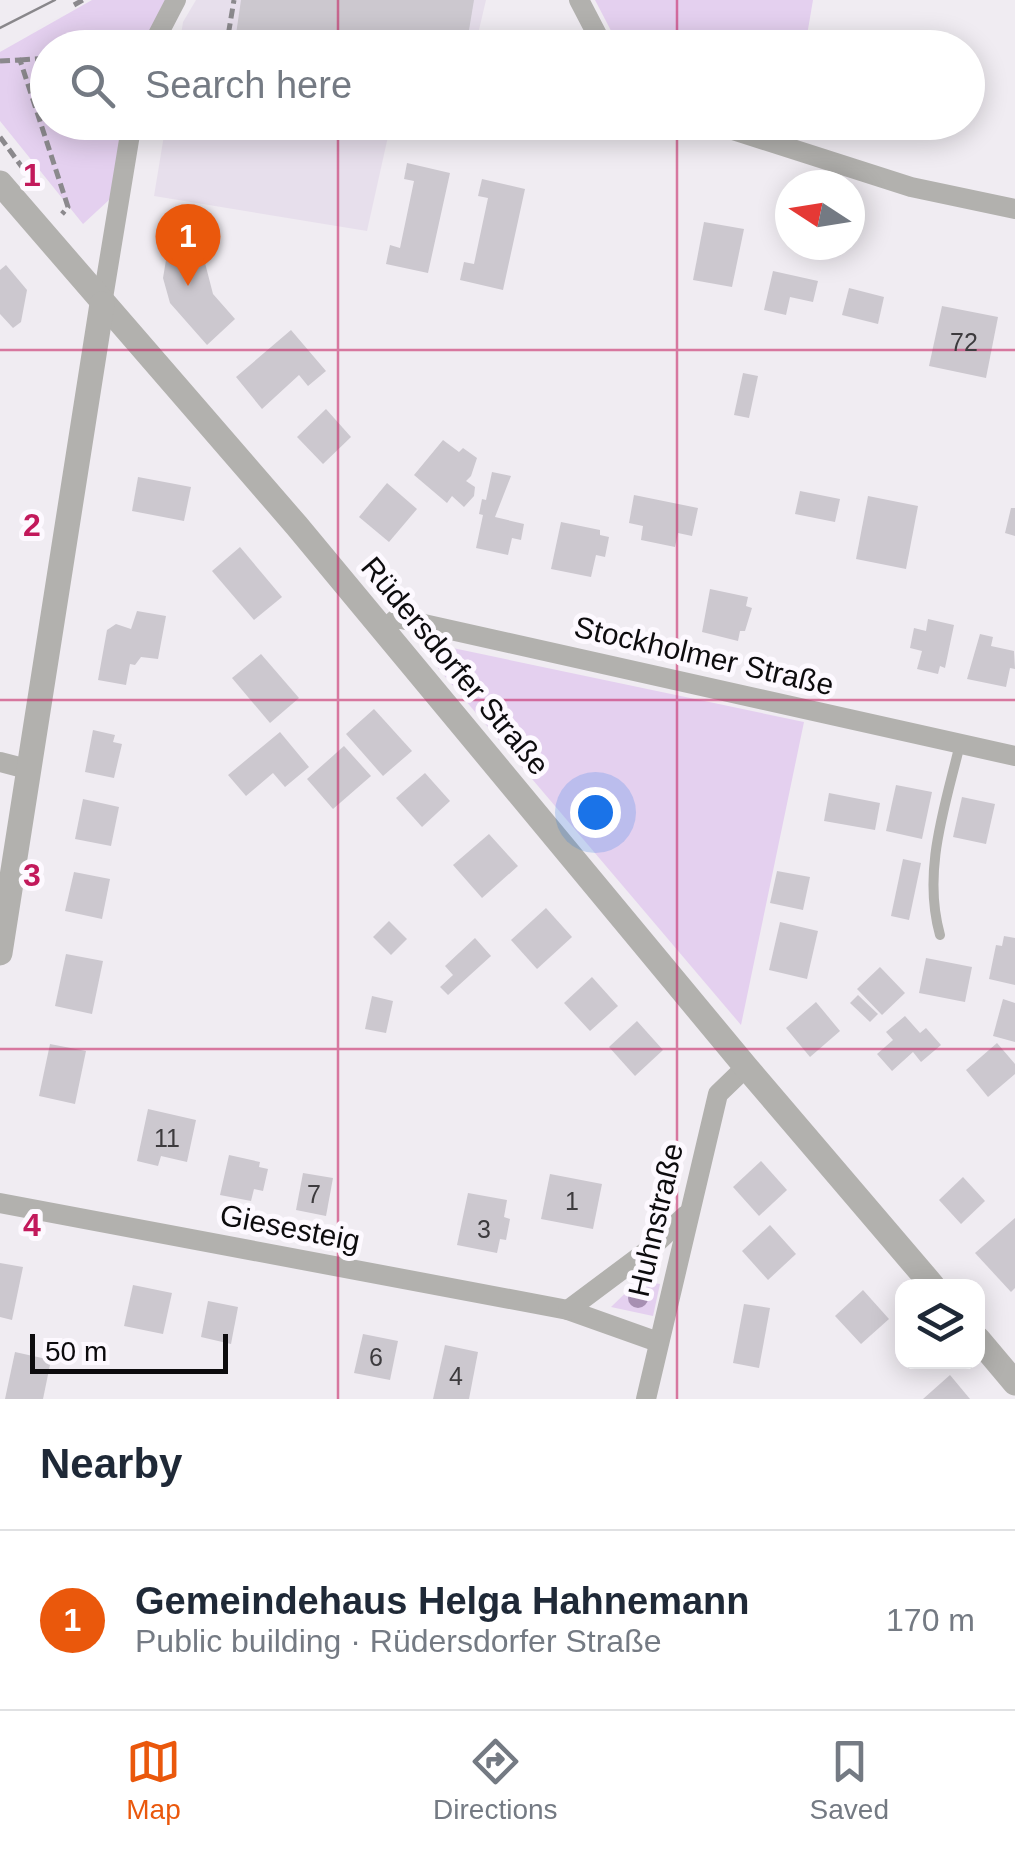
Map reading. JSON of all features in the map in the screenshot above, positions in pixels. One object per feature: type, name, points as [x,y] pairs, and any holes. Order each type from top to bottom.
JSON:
[{"type":"street","points":[[160,30],[176,0]]},
{"type":"street","points":[[579,0],[595,30]]},
{"type":"street","points":[[0,953],[129,140]]},
{"type":"street","points":[[764,140],[911,187],[1015,209]]},
{"type":"street","name":"Rüdersdorfer Straße","points":[[0,182],[384,630],[927,1279]]},
{"type":"street","name":"Stockholmer Straße","points":[[384,630],[397,618],[1015,756]]},
{"type":"street","points":[[0,762],[27,768]]},
{"type":"street","name":"Huhnstraße","points":[[646,1399],[718,1094],[746,1067]]},
{"type":"street","name":"Giesesteig","points":[[0,1203],[568,1310],[658,1342]]},
{"type":"street","points":[[568,1310],[651,1248],[688,1213]]},
{"type":"street","points":[[985,1347],[1015,1382]]},
{"type":"lane","points":[[940,935],[932,908],[932,881],[960,744]]},
{"type":"path","points":[[74,5],[83,0]]},
{"type":"path","points":[[229,30],[234,0]]},
{"type":"path","points":[[0,61],[30,59]]},
{"type":"path","points":[[20,60],[30,91]]},
{"type":"path","points":[[46,140],[68,207],[60,216]]},
{"type":"shaded area","points":[[92,0],[166,0],[152,30],[39,30]]},
{"type":"shaded area","points":[[196,0],[486,0],[479,30],[182,30]]},
{"type":"shaded area","points":[[595,0],[813,0],[808,30],[611,30]]},
{"type":"shaded area","points":[[30,35],[30,140],[122,140],[110,199],[83,224],[0,121],[0,52]]},
{"type":"shaded area","points":[[163,140],[387,140],[367,231],[154,196]]},
{"type":"shaded area","points":[[429,643],[804,722],[741,1025],[431,660]]},
{"type":"shaded area","points":[[639,1280],[660,1284],[653,1316],[611,1307]]},
{"type":"building","points":[[241,0],[474,0],[469,30],[237,30]]},
{"type":"building","points":[[407,163],[450,173],[428,273],[386,264],[390,245],[400,248],[414,181],[404,179]]},
{"type":"building","points":[[482,179],[525,189],[503,290],[460,280],[464,262],[474,264],[488,198],[478,196]]},
{"type":"building","points":[[704,222],[744,229],[732,287],[693,280]]},
{"type":"building","points":[[172,224],[211,230],[205,263],[213,294],[235,319],[207,345],[170,303],[163,278]]},
{"type":"building","points":[[6,265],[27,290],[21,322],[13,328],[0,314],[0,270]]},
{"type":"building","points":[[773,271],[818,281],[813,302],[790,297],[786,315],[764,310]]},
{"type":"building","points":[[849,288],[884,297],[878,324],[842,315]]},
{"type":"building","points":[[942,306],[998,317],[986,378],[929,366]]},
{"type":"building","points":[[291,330],[326,371],[308,386],[299,375],[262,409],[236,377]]},
{"type":"building","points":[[743,373],[758,376],[749,418],[734,415]]},
{"type":"building","points":[[326,409],[351,437],[323,464],[297,437]]},
{"type":"building","points":[[443,440],[459,452],[463,448],[477,458],[466,481],[475,487],[474,496],[464,507],[452,496],[447,503],[414,475]]},
{"type":"building","points":[[492,472],[511,476],[495,517],[524,524],[521,540],[512,538],[508,555],[476,548],[482,499],[486,500]]},
{"type":"building","points":[[138,477],[191,487],[184,521],[132,511]]},
{"type":"building","points":[[387,483],[417,509],[389,542],[359,517]]},
{"type":"building","points":[[800,491],[840,499],[835,522],[795,514]]},
{"type":"building","points":[[634,495],[698,508],[692,536],[678,533],[675,547],[641,540],[643,526],[629,523]]},
{"type":"building","points":[[868,496],[918,506],[906,569],[856,559]]},
{"type":"building","points":[[1011,508],[1015,508],[1015,536],[1005,533]]},
{"type":"building","points":[[561,522],[600,530],[600,535],[609,537],[605,557],[596,555],[591,577],[551,569]]},
{"type":"building","points":[[240,547],[282,597],[254,620],[212,571]]},
{"type":"building","points":[[710,589],[748,597],[746,606],[752,608],[738,641],[702,632]]},
{"type":"building","points":[[137,611],[166,616],[158,659],[141,657],[135,665],[130,664],[126,685],[98,680],[107,630],[116,624],[131,629]]},
{"type":"building","points":[[928,619],[954,625],[945,668],[940,666],[938,674],[917,669],[922,651],[910,648],[914,628],[926,631]]},
{"type":"building","points":[[980,634],[993,637],[991,646],[1014,651],[1015,669],[1010,668],[1006,687],[967,679]]},
{"type":"building","points":[[261,654],[299,698],[270,723],[232,678]]},
{"type":"building","points":[[374,709],[412,751],[383,776],[346,734]]},
{"type":"building","points":[[93,730],[115,735],[113,742],[122,744],[114,778],[85,772]]},
{"type":"building","points":[[280,732],[309,767],[285,787],[273,773],[246,796],[228,775]]},
{"type":"building","points":[[344,746],[371,776],[333,809],[307,779]]},
{"type":"building","points":[[425,773],[450,801],[422,827],[396,798]]},
{"type":"building","points":[[896,785],[932,792],[922,839],[886,831]]},
{"type":"building","points":[[829,793],[880,803],[875,830],[824,821]]},
{"type":"building","points":[[962,797],[995,804],[986,844],[953,837]]},
{"type":"building","points":[[83,799],[119,807],[111,846],[75,839]]},
{"type":"building","points":[[489,834],[518,866],[482,898],[453,865]]},
{"type":"building","points":[[903,859],[921,863],[909,920],[891,916]]},
{"type":"building","points":[[777,871],[810,877],[803,910],[770,903]]},
{"type":"building","points":[[74,872],[110,879],[102,919],[65,911]]},
{"type":"building","points":[[546,908],[572,937],[537,969],[511,940]]},
{"type":"building","points":[[389,921],[407,939],[391,955],[373,937]]},
{"type":"building","points":[[780,922],[818,931],[807,979],[769,970]]},
{"type":"building","points":[[1004,936],[1015,938],[1015,985],[989,979],[996,945],[1002,946]]},
{"type":"building","points":[[475,938],[491,956],[448,995],[440,987],[453,975],[445,966]]},
{"type":"building","points":[[66,954],[103,961],[92,1014],[55,1006]]},
{"type":"building","points":[[926,958],[972,967],[965,1002],[919,993]]},
{"type":"building","points":[[880,967],[905,993],[882,1015],[857,989]]},
{"type":"building","points":[[592,977],[618,1006],[590,1031],[564,1003]]},
{"type":"building","points":[[858,995],[878,1014],[870,1022],[850,1003]]},
{"type":"building","points":[[372,996],[393,1001],[386,1033],[365,1029]]},
{"type":"building","points":[[1003,999],[1015,1003],[1015,1042],[993,1036]]},
{"type":"building","points":[[816,1002],[840,1031],[810,1057],[786,1028]]},
{"type":"building","points":[[905,1016],[920,1033],[926,1028],[941,1045],[921,1062],[913,1052],[892,1071],[877,1054],[893,1040],[886,1032]]},
{"type":"building","points":[[637,1021],[663,1050],[635,1076],[609,1047]]},
{"type":"building","points":[[997,1043],[1015,1064],[1015,1074],[988,1097],[966,1070]]},
{"type":"building","points":[[50,1044],[86,1051],[75,1104],[39,1096]]},
{"type":"building","points":[[148,1109],[196,1120],[187,1162],[161,1156],[158,1166],[137,1161]]},
{"type":"building","points":[[229,1155],[260,1162],[259,1167],[268,1169],[263,1191],[254,1189],[251,1201],[220,1195]]},
{"type":"building","points":[[761,1161],[787,1190],[759,1216],[733,1187]]},
{"type":"building","points":[[303,1173],[333,1178],[326,1216],[296,1210]]},
{"type":"building","points":[[550,1174],[602,1184],[593,1229],[541,1219]]},
{"type":"building","points":[[963,1177],[985,1201],[961,1224],[939,1200]]},
{"type":"building","points":[[468,1193],[507,1200],[504,1217],[510,1219],[506,1240],[500,1239],[497,1253],[457,1245]]},
{"type":"building","points":[[1015,1218],[1015,1288],[1011,1292],[975,1253]]},
{"type":"building","points":[[770,1225],[796,1254],[768,1280],[742,1251]]},
{"type":"building","points":[[0,1263],[23,1267],[12,1320],[0,1317]]},
{"type":"building","points":[[133,1285],[172,1293],[163,1334],[124,1326]]},
{"type":"building","points":[[863,1290],[889,1319],[861,1344],[835,1316]]},
{"type":"building","points":[[208,1301],[238,1307],[231,1344],[201,1337]]},
{"type":"building","points":[[744,1304],[770,1308],[759,1368],[733,1363]]},
{"type":"building","points":[[363,1334],[398,1341],[390,1380],[354,1373]]},
{"type":"building","points":[[445,1345],[478,1352],[469,1399],[433,1399]]},
{"type":"building","points":[[15,1352],[51,1360],[43,1399],[5,1399]]},
{"type":"building","points":[[950,1375],[970,1399],[923,1399]]},
{"type":"tram line","points":[[0,28],[55,0]]},
{"type":"place","name":"Gemeindehaus Helga Hahnemann","points":[[188,286]]}]
